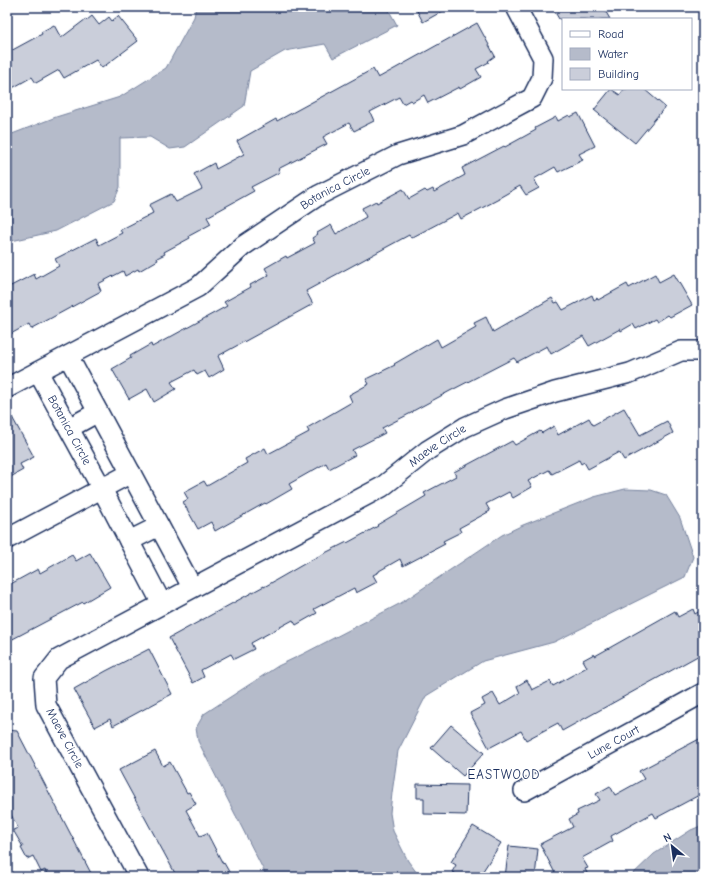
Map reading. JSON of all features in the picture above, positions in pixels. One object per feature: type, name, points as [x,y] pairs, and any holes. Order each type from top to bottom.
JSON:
[{"type":"street","name":"Botanica Circle","points":[[7,388],[198,287],[243,246],[319,195],[398,155],[463,135],[532,98],[542,78],[543,58],[516,7]]},
{"type":"street","name":"Maeve Circle","points":[[139,877],[46,704],[44,678],[59,659],[382,487],[428,450],[465,427],[505,409],[555,392],[630,373],[681,351],[703,351]]},
{"type":"street","points":[[68,356],[192,587]]},
{"type":"street","name":"Botanica Circle","points":[[38,372],[102,489]]},
{"type":"street","points":[[69,428],[98,412]]},
{"type":"street","points":[[7,539],[131,473]]},
{"type":"street","points":[[102,489],[162,604]]},
{"type":"street","points":[[129,541],[159,526]]},
{"type":"street","name":"Lune Court","points":[[524,791],[703,693]]},
{"type":"water","points":[[196,7],[387,7],[397,25],[333,58],[325,44],[285,51],[250,71],[244,106],[185,147],[170,149],[150,137],[120,138],[120,187],[114,201],[56,231],[7,242],[7,136],[56,117],[120,97],[166,68],[194,17]]},
{"type":"water","points":[[625,489],[651,490],[666,495],[680,518],[693,557],[685,577],[554,642],[483,661],[426,696],[398,751],[390,813],[393,831],[408,861],[420,877],[267,877],[198,741],[196,728],[204,714],[278,666],[401,603],[502,535],[523,525],[594,497]]},
{"type":"water","points":[[703,825],[703,877],[630,877],[654,854],[691,830]]},
{"type":"building","points":[[415,7],[450,7],[423,22]]},
{"type":"building","points":[[552,7],[603,7],[609,18],[562,18],[559,19]]},
{"type":"building","points":[[92,16],[99,25],[109,17],[112,21],[118,16],[138,41],[102,68],[96,60],[64,78],[59,70],[36,83],[32,77],[7,91],[7,53],[42,34],[41,32],[54,25],[61,38]]},
{"type":"building","points":[[477,23],[495,56],[488,61],[489,62],[476,69],[481,77],[460,89],[459,87],[428,103],[424,95],[412,102],[410,100],[403,104],[399,97],[370,112],[374,121],[354,131],[349,123],[323,137],[327,144],[278,169],[280,172],[251,187],[254,191],[207,217],[211,224],[189,236],[190,238],[164,252],[165,254],[157,258],[158,260],[139,271],[138,269],[125,276],[123,271],[98,284],[101,291],[31,329],[29,324],[7,336],[7,288],[34,274],[36,279],[59,266],[55,259],[96,238],[99,245],[122,233],[120,230],[153,213],[149,205],[171,194],[176,202],[202,189],[194,174],[214,163],[216,169],[244,154],[237,141],[276,119],[277,121],[373,69],[378,78]]},
{"type":"building","points":[[610,90],[620,95],[623,90],[645,90],[665,107],[635,143],[594,110]]},
{"type":"building","points":[[578,113],[595,146],[579,154],[583,160],[558,172],[555,167],[534,179],[539,188],[526,195],[520,186],[461,219],[458,213],[411,238],[409,235],[306,291],[313,304],[218,356],[224,369],[209,378],[205,371],[197,375],[194,370],[171,382],[176,389],[154,402],[147,389],[129,399],[112,369],[131,358],[130,356],[151,344],[152,347],[227,306],[224,302],[251,287],[250,285],[269,275],[265,268],[286,256],[287,258],[315,243],[312,238],[318,234],[317,233],[331,225],[336,234],[366,217],[362,208],[376,201],[377,203],[403,189],[409,199],[425,190],[427,192],[433,189],[434,192],[465,175],[462,168],[504,146],[505,147],[556,117],[558,121],[569,115],[570,117]]},
{"type":"building","points":[[655,274],[659,282],[674,274],[692,305],[670,317],[668,315],[657,322],[655,319],[636,329],[633,324],[621,331],[620,329],[589,346],[583,336],[551,354],[547,346],[517,362],[514,358],[382,428],[385,433],[352,450],[355,455],[329,469],[326,463],[289,484],[292,489],[215,531],[211,522],[198,529],[183,502],[188,499],[184,492],[204,481],[207,486],[247,463],[245,459],[265,448],[268,454],[309,432],[307,428],[352,402],[349,395],[369,384],[366,379],[395,365],[394,364],[437,339],[441,347],[476,327],[474,323],[486,317],[493,332],[552,298],[555,303],[558,302],[563,310],[592,295],[594,300],[597,298],[598,300],[627,284],[629,288]]},
{"type":"building","points":[[7,408],[34,457],[20,464],[23,470],[7,479]]},
{"type":"building","points":[[624,408],[640,435],[667,421],[673,433],[624,460],[619,452],[588,469],[584,462],[581,464],[579,460],[552,474],[549,470],[528,481],[532,487],[513,498],[509,492],[486,504],[490,511],[459,528],[461,532],[443,541],[445,544],[403,566],[400,559],[373,575],[377,582],[356,593],[354,588],[314,609],[317,613],[296,625],[293,620],[251,643],[254,649],[234,659],[231,654],[201,670],[204,677],[193,683],[169,638],[311,560],[378,526],[377,525],[426,496],[424,493],[456,476],[454,472],[512,441],[515,445],[540,431],[542,433],[554,426],[558,435],[589,418],[593,425]]},
{"type":"building","points":[[90,553],[110,587],[83,603],[7,642],[7,586],[38,569],[40,573],[72,555],[76,561]]},
{"type":"building","points":[[693,609],[695,614],[703,609],[703,653],[562,731],[558,723],[526,740],[521,731],[489,748],[470,713],[485,705],[482,699],[493,693],[500,705],[520,693],[517,686],[527,680],[532,690],[550,681],[553,686],[587,667],[583,660],[594,654],[595,656],[675,611],[678,617]]},
{"type":"building","points":[[149,649],[172,694],[113,726],[110,719],[95,727],[74,689]]},
{"type":"building","points":[[451,725],[484,753],[463,776],[431,748]]},
{"type":"building","points":[[7,730],[17,731],[93,877],[48,877],[45,870],[41,872],[33,856],[27,859],[21,848],[23,847],[13,830],[18,828],[7,807]]},
{"type":"building","points":[[703,737],[703,793],[656,818],[653,813],[611,836],[613,841],[582,858],[588,868],[585,869],[589,877],[557,877],[540,844],[573,827],[569,819],[578,814],[577,811],[600,800],[596,794],[610,786],[615,795],[644,779],[639,771]]},
{"type":"building","points":[[155,751],[163,766],[170,762],[187,793],[189,792],[196,804],[186,810],[200,836],[207,833],[223,864],[224,863],[232,877],[177,877],[119,770]]},
{"type":"building","points":[[417,784],[467,785],[466,815],[424,814],[424,798],[417,798]]},
{"type":"building","points":[[473,826],[501,843],[479,877],[461,877],[452,872],[456,865],[451,862]]},
{"type":"building","points":[[509,846],[538,849],[535,877],[505,877]]},
{"type":"district","name":"EASTWOOD","points":[[504,774]]}]
